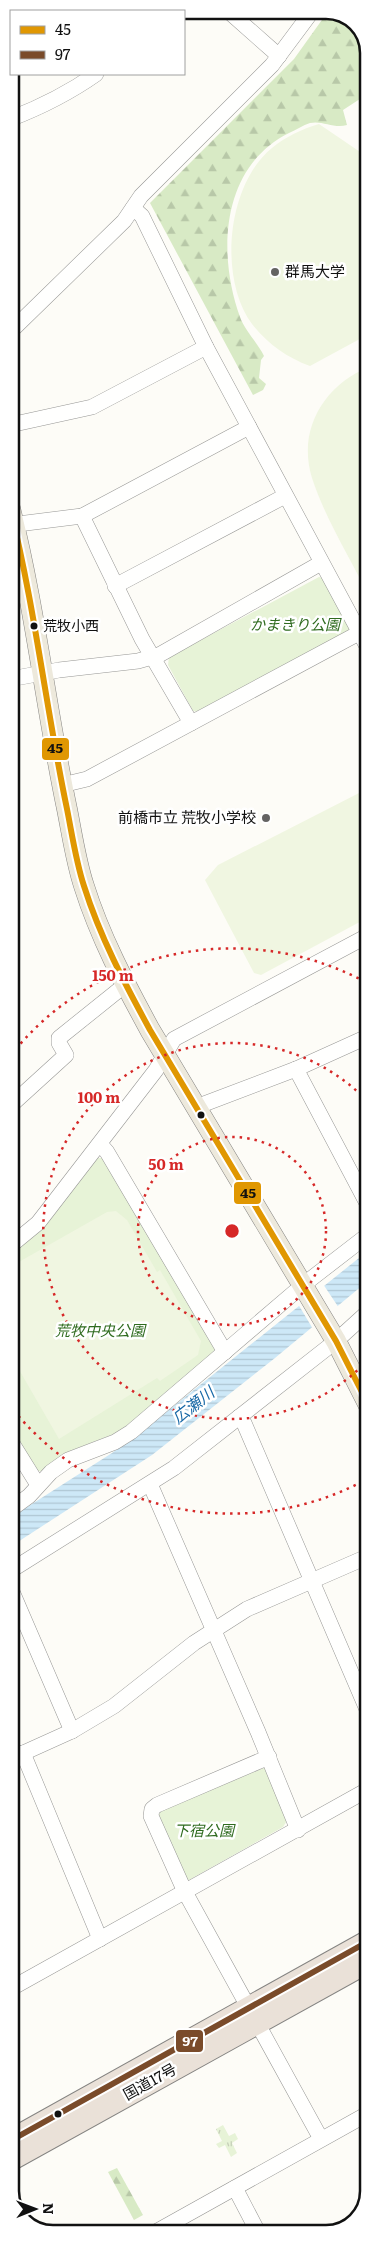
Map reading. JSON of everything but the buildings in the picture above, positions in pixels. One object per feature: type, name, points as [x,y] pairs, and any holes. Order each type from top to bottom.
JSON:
[{"type":"highway","name":"国道17号","points":[[19,2155],[252,2017],[360,1947]]},
{"type":"highway","name":"国道17号","points":[[19,2136],[252,2017],[360,1965]]},
{"type":"main road","points":[[19,557],[43,672],[53,745],[83,884],[98,927],[125,985],[306,1289],[336,1341],[360,1388]]},
{"type":"street","points":[[237,19],[279,56]]},
{"type":"street","points":[[19,323],[124,221],[133,208],[279,56],[307,19]]},
{"type":"street","points":[[19,115],[44,105],[76,88],[95,75]]},
{"type":"street","points":[[62,785],[87,779],[359,633],[206,346],[142,216],[133,208]]},
{"type":"street","points":[[19,423],[92,407],[206,346]]},
{"type":"street","points":[[19,519],[82,516],[249,427]]},
{"type":"street","points":[[116,586],[285,496]]},
{"type":"street","points":[[82,516],[152,657],[191,723]]},
{"type":"street","points":[[19,677],[152,657],[321,564]]},
{"type":"street","points":[[19,1239],[38,1224],[156,1070],[164,1053],[174,1039],[182,1033],[360,940]]},
{"type":"street","points":[[19,1098],[66,1055],[59,1043],[59,1038],[125,985]]},
{"type":"street","points":[[196,1107],[296,1069],[360,1041]]},
{"type":"street","points":[[296,1069],[360,1190]]},
{"type":"street","points":[[100,1144],[107,1152],[225,1352]]},
{"type":"street","points":[[19,1503],[68,1460],[115,1442],[131,1432],[225,1352],[306,1289],[360,1242]]},
{"type":"street","points":[[19,1564],[174,1468],[336,1341],[360,1319]]},
{"type":"street","points":[[239,1417],[244,1423],[360,1693]]},
{"type":"street","points":[[19,1454],[38,1485]]},
{"type":"street","points":[[150,1484],[269,1757],[298,1830]]},
{"type":"street","points":[[19,1755],[72,1731],[132,1693],[214,1630],[247,1609],[360,1560]]},
{"type":"street","points":[[19,1608],[72,1731]]},
{"type":"street","points":[[269,1757],[152,1809],[151,1816],[185,1892],[252,2017],[321,2139]]},
{"type":"street","points":[[19,1762],[100,1938]]},
{"type":"street","points":[[19,1984],[360,1794]]},
{"type":"street","points":[[168,2225],[360,2118]]},
{"type":"street","points":[[234,2188],[254,2225]]},
{"type":"green space","points":[[323,19],[339,21],[353,32],[360,48],[360,99],[343,110],[347,125],[337,126],[315,122],[310,123],[289,133],[266,148],[249,167],[238,189],[230,214],[227,240],[228,266],[242,322],[264,356],[261,360],[259,378],[266,384],[263,390],[253,395],[150,203],[294,59]]},
{"type":"green space","points":[[319,124],[360,152],[360,339],[310,366],[278,349],[264,338],[252,324],[241,305],[234,282],[232,258],[232,232],[237,207],[245,184],[257,164],[272,148],[282,140]]},
{"type":"green space","points":[[360,372],[360,579],[317,493],[308,460],[308,443],[318,411],[327,397],[353,375]]},
{"type":"green space","name":"かまきり公園","points":[[319,577],[326,579],[350,628],[348,633],[199,712],[193,711],[168,665],[169,657]]},
{"type":"green space","points":[[360,793],[360,922],[261,975],[254,973],[205,880],[218,865]]},
{"type":"green space","name":"荒牧中央公園","points":[[96,1158],[104,1158],[215,1350],[213,1354],[119,1432],[65,1453],[45,1471],[36,1471],[19,1443],[19,1241]]},
{"type":"green space","name":"荒牧中央公園","points":[[116,1211],[127,1220],[157,1272],[160,1270],[201,1341],[198,1355],[160,1381],[157,1378],[59,1439],[19,1370],[19,1262],[107,1212]]},
{"type":"green space","name":"下宿公園","points":[[266,1767],[288,1819],[283,1827],[189,1880],[184,1879],[158,1817],[161,1810]]},
{"type":"green space","points":[[223,2125],[229,2136],[235,2133],[238,2139],[232,2143],[237,2153],[231,2157],[225,2145],[219,2148],[216,2144],[222,2141],[216,2129]]},
{"type":"green space","points":[[117,2168],[143,2215],[134,2220],[108,2172]]},
{"type":"water","name":"広瀬川","points":[[360,1257],[360,1287],[275,1358],[152,1455],[19,1541],[19,1512],[112,1453],[150,1425]]},
{"type":"pier","points":[[323,1284],[339,1308],[313,1329],[298,1304]]},
{"type":"transit line","name":"45","points":[[19,545],[76,858],[90,905],[122,978],[150,1030],[336,1341],[360,1388]]},
{"type":"transit line","name":"97","points":[[19,2136],[360,1946]]},
{"type":"place","name":"群馬大学","points":[[275,272]]},
{"type":"place","name":"荒牧小西","points":[[34,626]]},
{"type":"place","name":"前橋市立 荒牧小学校","points":[[266,818]]}]
